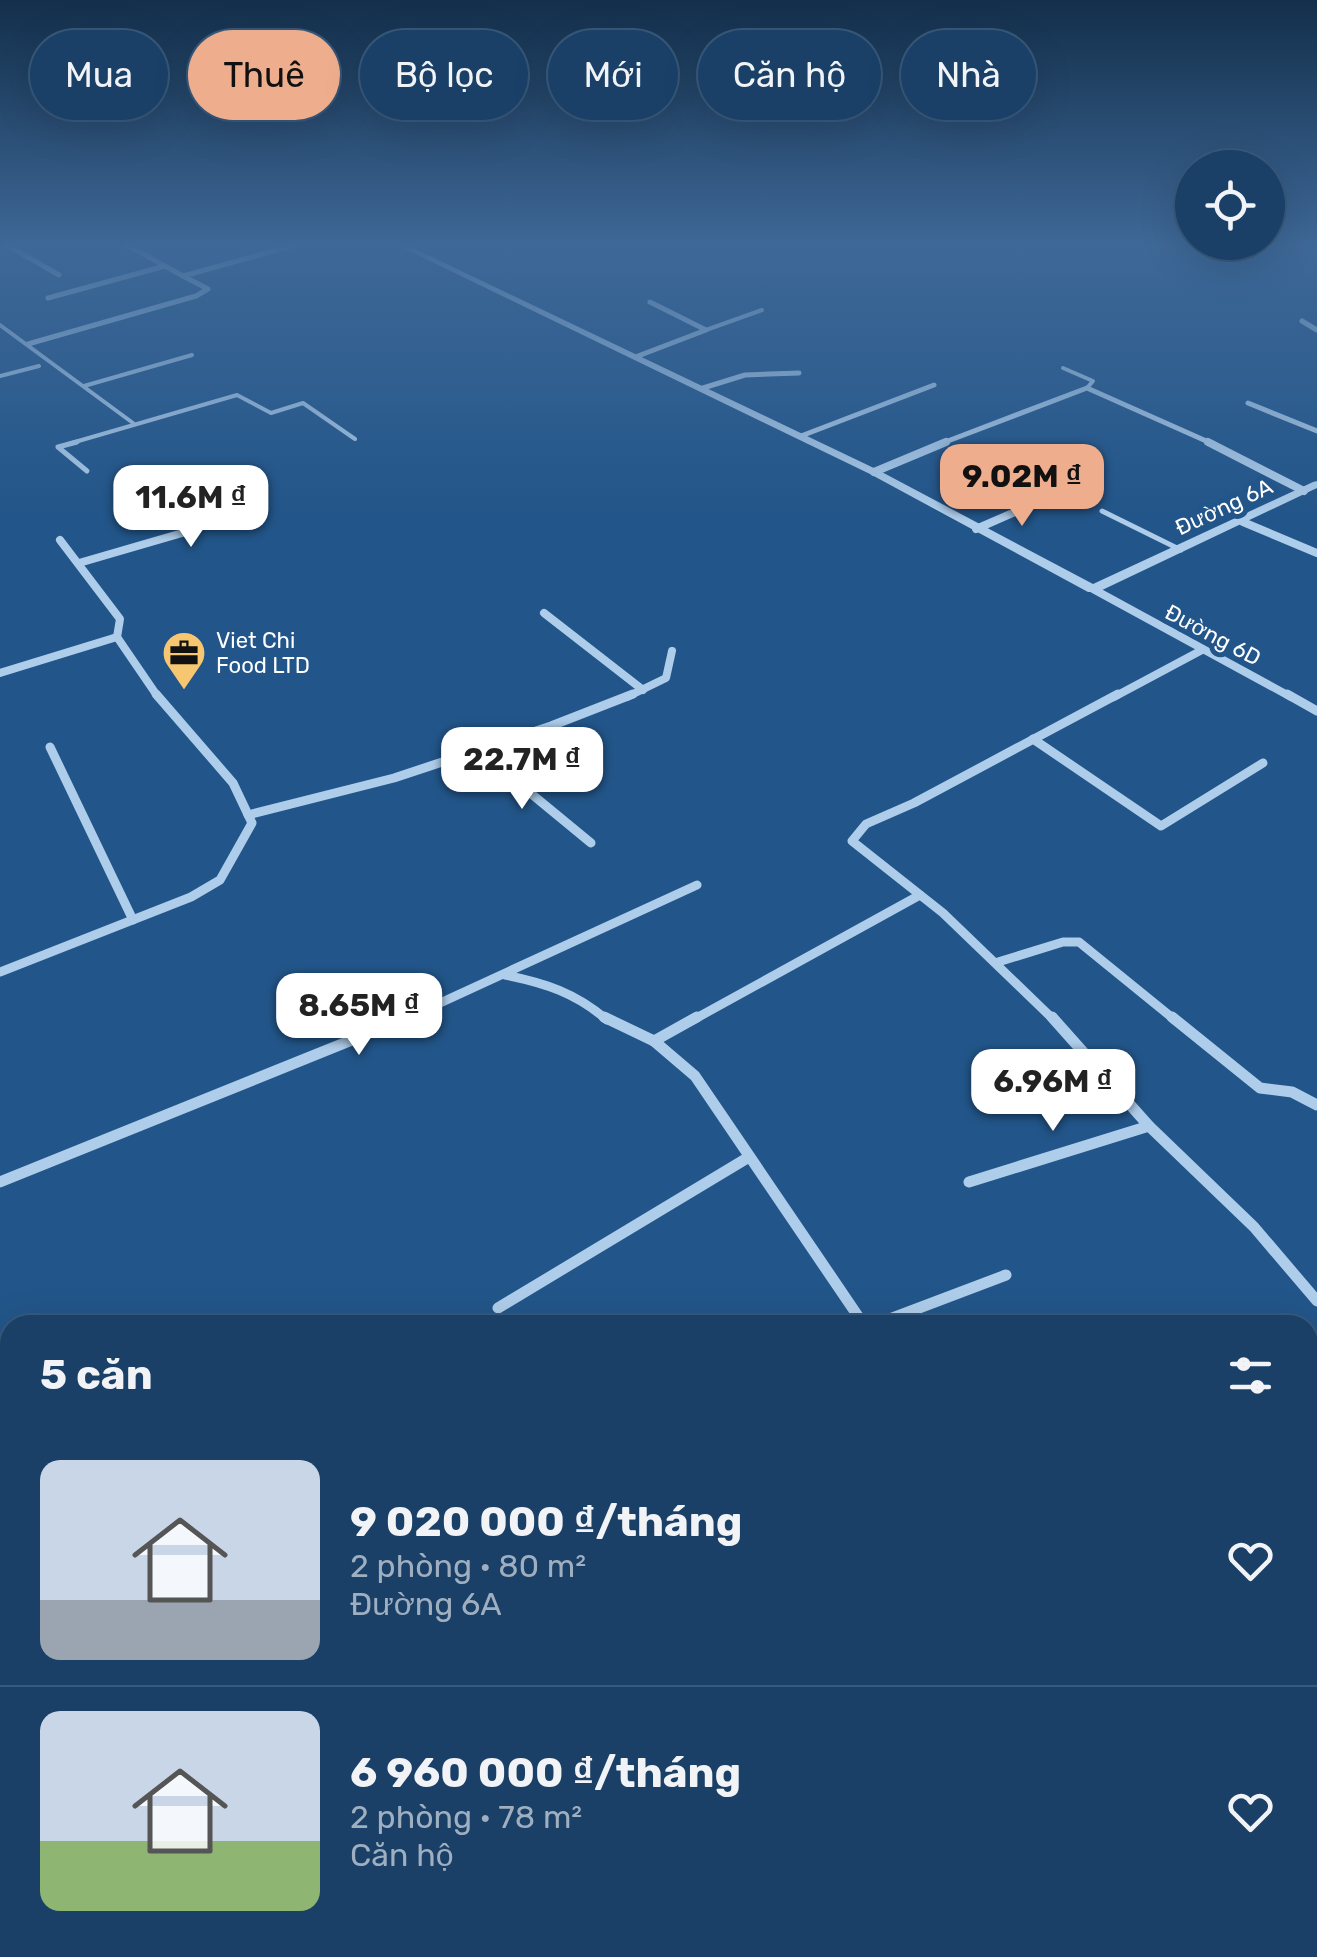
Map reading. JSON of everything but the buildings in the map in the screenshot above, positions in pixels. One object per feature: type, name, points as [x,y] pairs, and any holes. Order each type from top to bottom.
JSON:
[{"type":"street","points":[[28,344],[55,336]]},
{"type":"street","points":[[596,336],[874,472],[1092,589]]},
{"type":"street","points":[[638,356],[689,336]]},
{"type":"street","points":[[704,388],[759,374],[780,378],[799,373]]},
{"type":"street","points":[[801,436],[934,385]]},
{"type":"street","points":[[874,472],[1021,410],[1087,388],[1192,432],[1304,491]]},
{"type":"street","points":[[1248,403],[1317,430]]},
{"type":"street","points":[[80,564],[196,529],[157,476]]},
{"type":"street","name":"Đường 6A","points":[[1092,589],[1243,522],[1317,484]]},
{"type":"street","points":[[976,529],[1054,494]]},
{"type":"street","points":[[1243,522],[1317,553]]},
{"type":"street","points":[[0,972],[191,897],[220,880],[252,823],[233,783],[155,693],[116,637],[120,618],[60,540]]},
{"type":"street","name":"Đường 6D","points":[[1092,589],[1313,707]]},
{"type":"street","points":[[544,612],[643,690]]},
{"type":"street","points":[[0,673],[116,637]]},
{"type":"street","points":[[1202,650],[914,803],[866,824],[852,842],[998,962],[1091,1058],[1149,1126],[1254,1228],[1317,1301]]},
{"type":"street","points":[[248,815],[303,805],[574,719],[666,678],[672,651]]},
{"type":"street","points":[[1033,738],[1161,826],[1262,764]]},
{"type":"street","points":[[50,748],[132,920]]},
{"type":"street","points":[[478,750],[590,843]]},
{"type":"street","points":[[0,1182],[504,975],[697,885]]},
{"type":"street","points":[[654,1041],[920,895]]},
{"type":"street","points":[[998,962],[1069,941],[1079,942],[1260,1088],[1292,1092],[1317,1106]]},
{"type":"street","points":[[504,975],[546,983],[570,994],[611,1022],[654,1041],[695,1076],[857,1315]]},
{"type":"street","points":[[969,1182],[1149,1126]]},
{"type":"street","points":[[498,1308],[749,1157]]},
{"type":"street","points":[[900,1315],[1006,1275]]},
{"type":"lane","points":[[17,336],[133,423]]},
{"type":"lane","points":[[84,386],[192,356]]},
{"type":"lane","points":[[0,376],[39,366]]},
{"type":"lane","points":[[1063,368],[1092,381],[1087,388]]},
{"type":"lane","points":[[86,470],[58,447],[238,395],[271,413],[303,403],[355,440]]},
{"type":"lane","points":[[1102,511],[1181,550]]},
{"type":"place","name":"Viet Chi Food LTD","points":[[184,691]]}]
